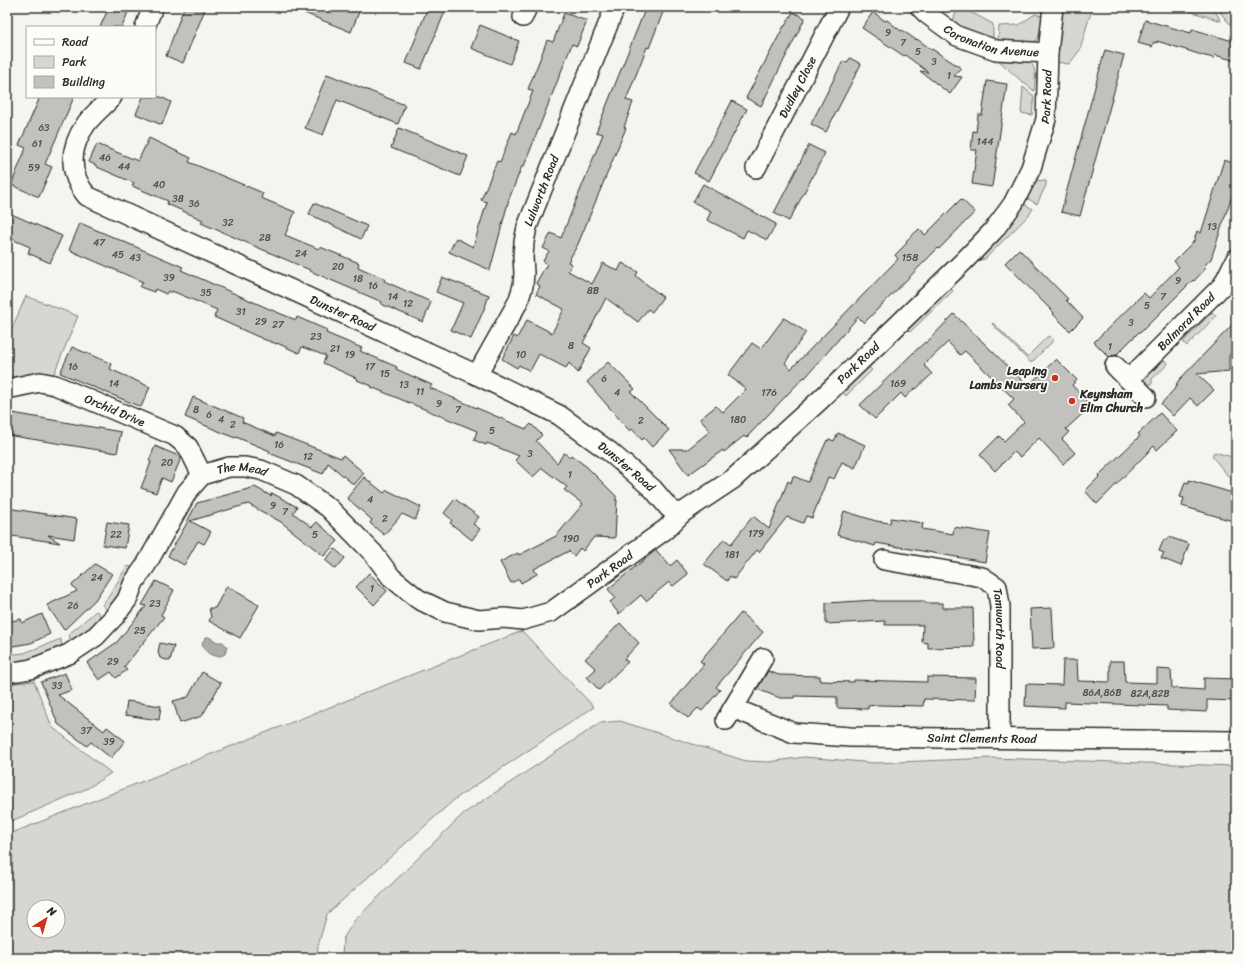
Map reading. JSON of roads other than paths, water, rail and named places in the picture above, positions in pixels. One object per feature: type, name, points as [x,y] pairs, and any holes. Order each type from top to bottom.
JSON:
[{"type":"street","points":[[145,26],[153,7]]},
{"type":"street","name":"Lulworth Road","points":[[477,375],[518,302],[523,286],[524,242],[527,227],[615,7]]},
{"type":"street","name":"Dudley Close","points":[[756,168],[839,7]]},
{"type":"street","name":"Coronation Avenue","points":[[920,7],[957,36],[996,50],[1048,53]]},
{"type":"street","name":"Park Road","points":[[523,620],[551,612],[666,529],[682,513],[733,479],[858,364],[993,231],[1013,204],[1031,168],[1046,119],[1048,53],[1053,7]]},
{"type":"street","name":"Dunster Road","points":[[111,98],[86,124],[74,148],[73,167],[80,186],[87,196],[477,375],[560,415],[615,457],[653,489],[669,508],[682,513]]},
{"type":"street","name":"Balmoral Road","points":[[1129,379],[1223,285],[1236,259]]},
{"type":"street","points":[[1115,366],[1146,397]]},
{"type":"street","name":"Orchid Drive","points":[[7,389],[40,382],[55,385],[175,436],[188,447],[202,475]]},
{"type":"street","name":"The Mead","points":[[7,674],[31,669],[69,654],[96,636],[114,617],[127,600],[134,582],[146,565],[187,492],[202,475],[229,467],[245,467],[261,470],[296,485],[329,508],[373,553],[392,577],[418,599],[445,612],[478,620],[504,618],[523,620]]},
{"type":"street","name":"Tamworth Road","points":[[884,560],[982,577],[996,588],[1000,606],[1000,738]]},
{"type":"street","name":"Saint Clements Road","points":[[763,658],[730,714],[794,733],[850,737],[1236,741]]},
{"type":"place","name":"Leaping Lambs Nursery","points":[[1055,378]]},
{"type":"place","name":"Keynsham Elim Church","points":[[1072,401]]}]
